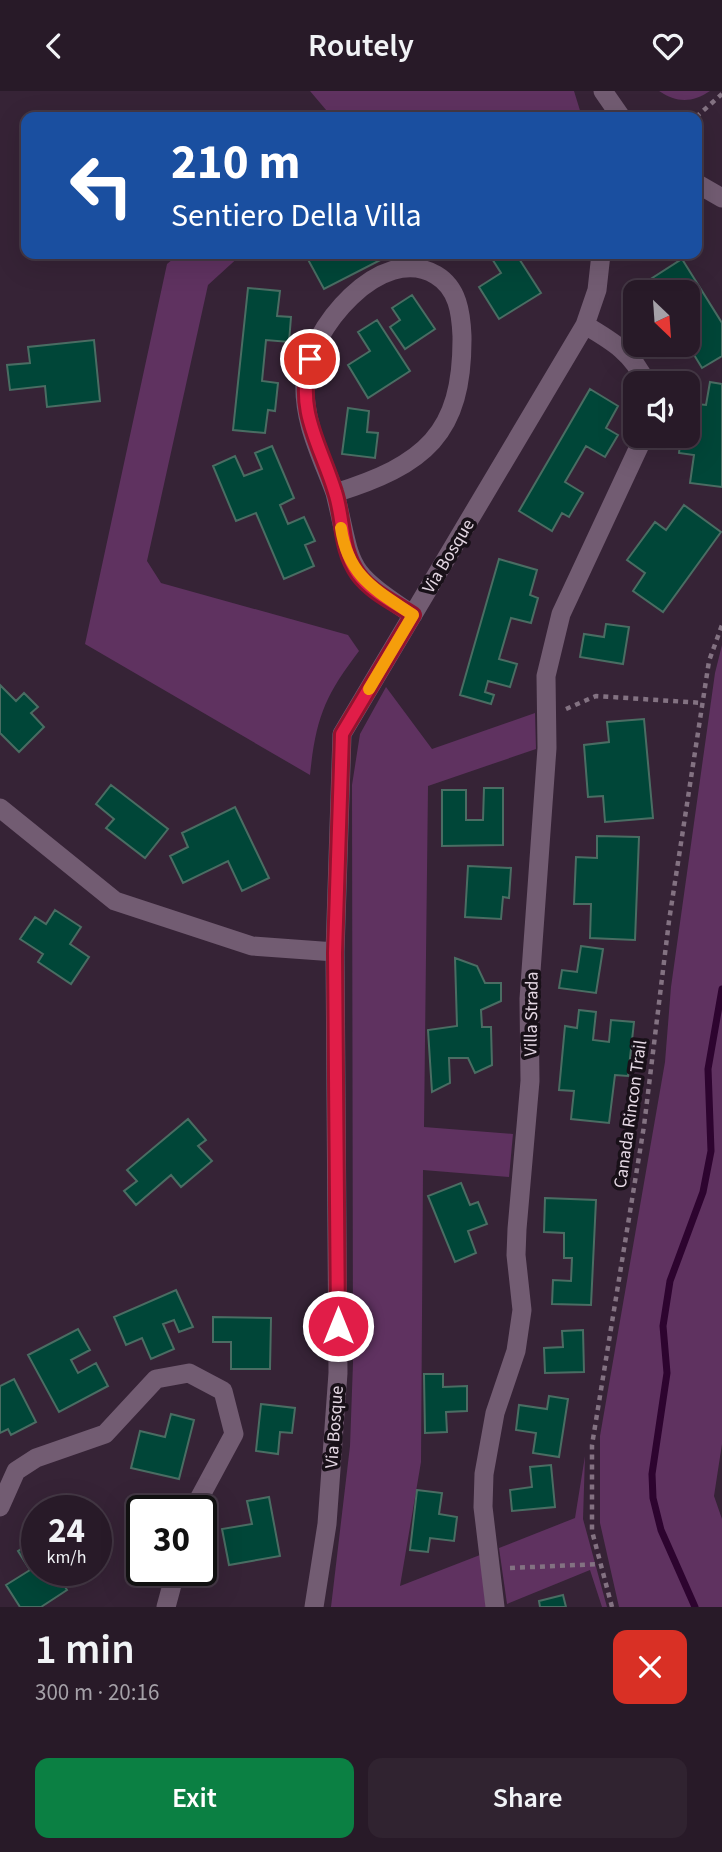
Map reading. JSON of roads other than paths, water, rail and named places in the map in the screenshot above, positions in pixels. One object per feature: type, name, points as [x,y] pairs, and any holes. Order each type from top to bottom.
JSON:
[{"type":"street","points":[[603,91],[618,112]]},
{"type":"street","points":[[702,186],[722,198]]},
{"type":"street","name":"Via Bosque","points":[[314,1607],[327,1524],[338,1373],[335,953],[342,734],[585,325],[597,290],[600,259]]},
{"type":"street","points":[[335,493],[391,473],[418,456],[438,435],[452,409],[460,380],[461,319],[450,288],[428,271],[407,269],[392,273],[362,288],[336,310],[316,343],[305,377],[307,420],[335,493],[346,549],[359,575],[413,615]]},
{"type":"street","points":[[585,325],[619,346],[632,358],[639,371]]},
{"type":"street","name":"Villa Strada","points":[[495,1607],[482,1507],[485,1464],[495,1413],[516,1351],[522,1310],[516,1255],[530,1081],[529,999],[547,748],[546,676],[561,614],[638,448]]},
{"type":"street","points":[[0,808],[115,901],[252,946],[335,953]]},
{"type":"street","points":[[0,1507],[16,1471],[36,1458],[105,1434],[156,1379],[189,1373],[223,1391],[234,1434],[201,1495]]},
{"type":"street","points":[[166,1607],[172,1586]]},
{"type":"waterway","points":[[695,1607],[661,1530],[653,1498],[652,1474],[667,1373],[663,1326],[670,1281],[703,1192],[711,1151],[708,1069],[722,989]]}]
